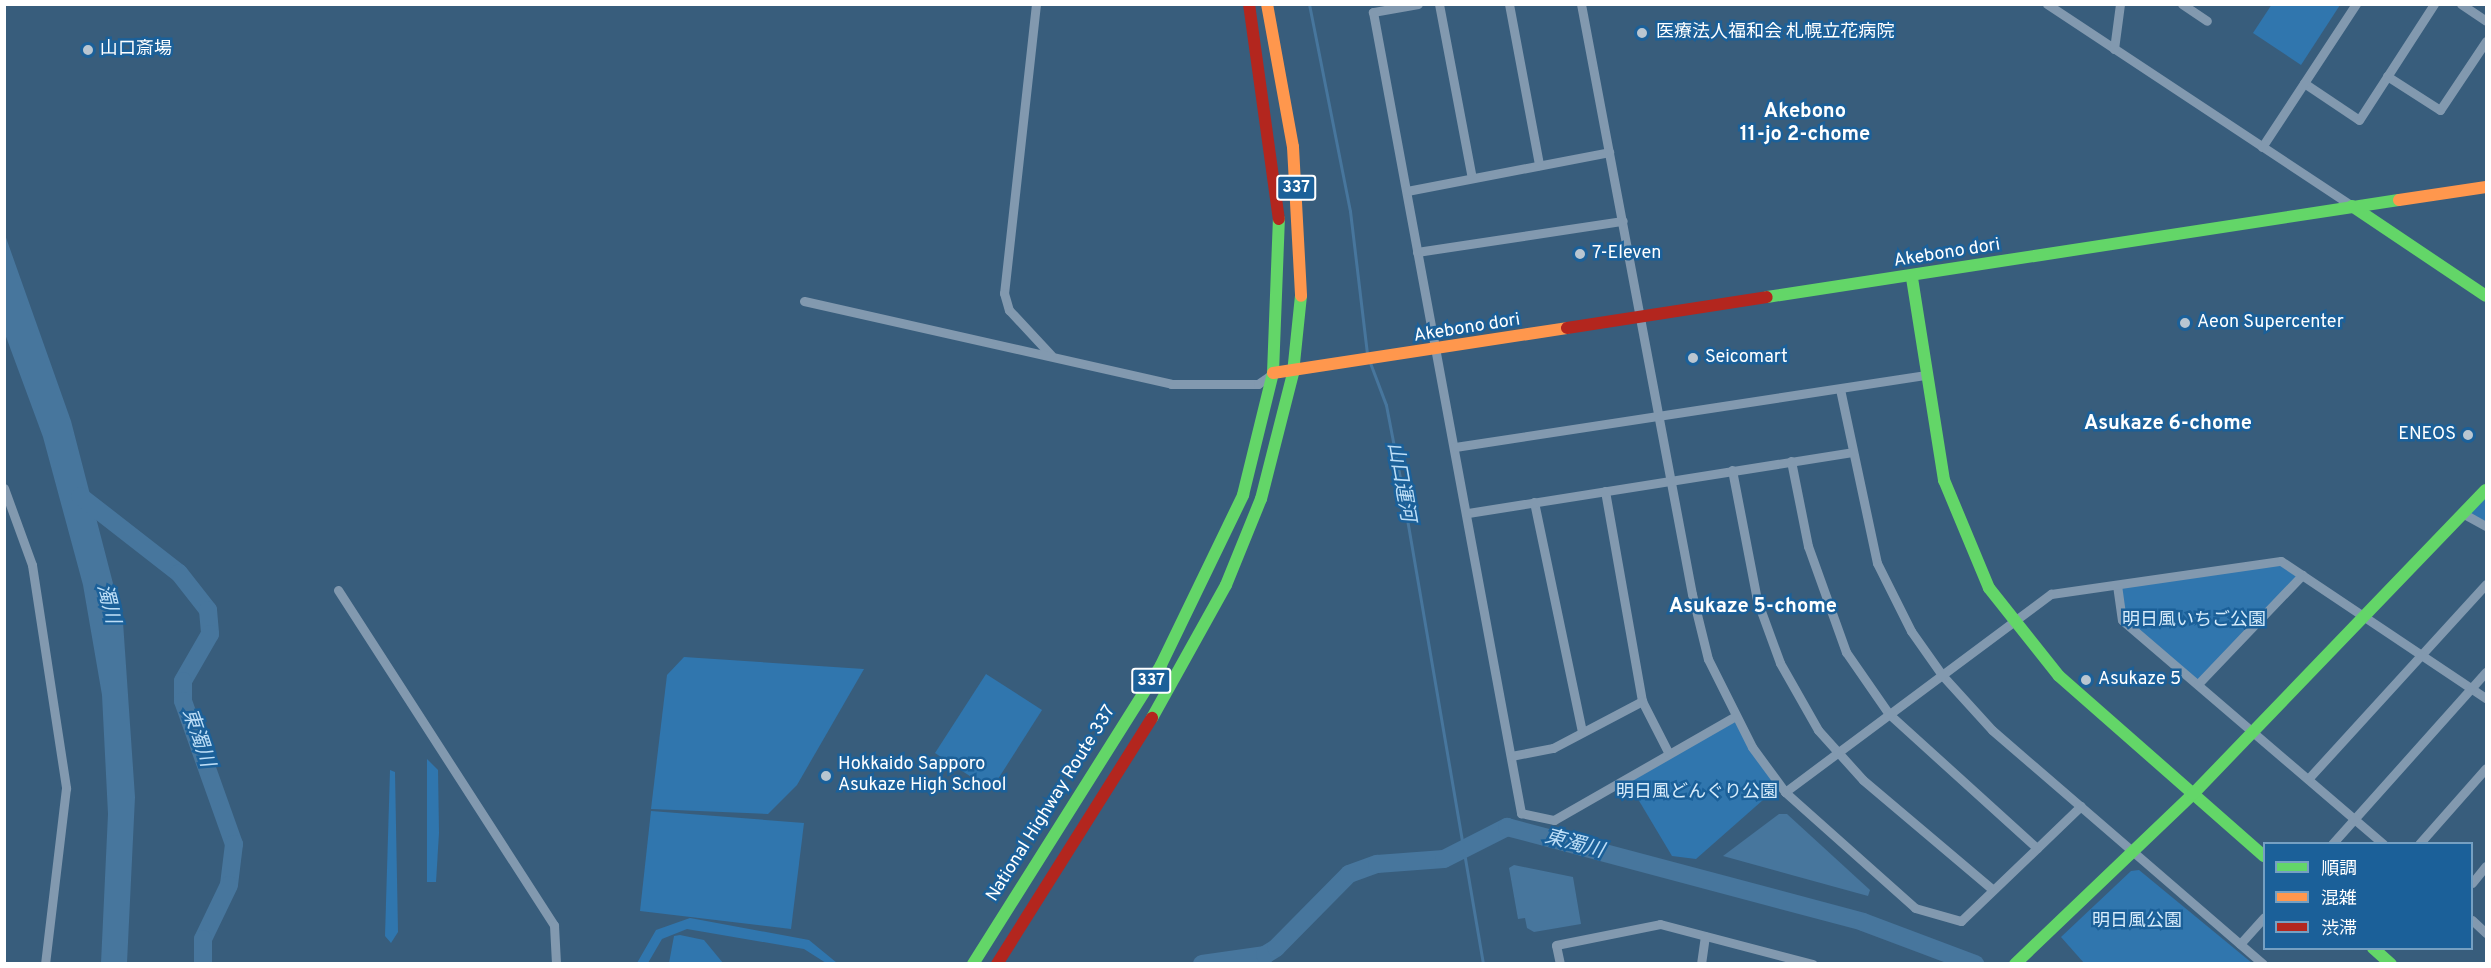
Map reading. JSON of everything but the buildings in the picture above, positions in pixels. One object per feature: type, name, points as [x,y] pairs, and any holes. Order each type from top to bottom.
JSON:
[{"type":"main road","name":"National Highway Route 337","points":[[973,963],[1161,665],[1208,576],[1243,495],[1273,373],[1281,231],[1249,4]]},
{"type":"main road","name":"National Highway Route 337","points":[[997,963],[1180,673],[1226,585],[1261,499],[1293,373],[1301,233],[1293,147],[1267,4]]},
{"type":"main road","name":"Akebono dori","points":[[1273,373],[1293,373],[1436,352],[1912,278],[2352,206],[2487,187]]},
{"type":"main road","points":[[2352,206],[2487,296]]},
{"type":"main road","points":[[1912,278],[1925,375],[1956,519],[2013,623],[2059,676],[2263,854]]},
{"type":"main road","points":[[2015,963],[2193,794],[2487,490]]},
{"type":"main road","points":[[2375,950],[2391,963]]},
{"type":"street","points":[[1036,4],[1004,293],[1009,310],[1052,355]]},
{"type":"street","points":[[1418,4],[1373,12],[1468,513],[1521,813],[1554,820],[1734,717]]},
{"type":"street","points":[[1439,4],[1472,178]]},
{"type":"street","points":[[1509,4],[1539,165]]},
{"type":"street","points":[[1581,4],[1671,480],[1708,659],[1734,717],[1785,792],[1915,908],[1961,921],[2081,806]]},
{"type":"street","points":[[2047,4],[2352,206]]},
{"type":"street","points":[[2114,49],[2120,4]]},
{"type":"street","points":[[2182,4],[2207,21]]},
{"type":"street","points":[[2262,147],[2356,4]]},
{"type":"street","points":[[2304,83],[2359,120],[2434,4]]},
{"type":"street","points":[[2461,4],[2487,21]]},
{"type":"street","points":[[2387,76],[2440,110],[2487,41]]},
{"type":"street","points":[[1407,190],[1610,152]]},
{"type":"street","points":[[1417,252],[1623,221]]},
{"type":"street","points":[[804,301],[1052,355],[1172,384],[1258,384],[1273,373]]},
{"type":"street","points":[[1455,447],[1925,375]]},
{"type":"street","points":[[1840,389],[1877,563],[1911,631],[1942,675],[1992,730],[2263,963]]},
{"type":"street","points":[[1468,513],[1852,452]]},
{"type":"street","points":[[1791,461],[1808,546],[1831,620],[1889,714],[2037,848]]},
{"type":"street","points":[[1732,471],[1749,573],[1775,652],[1836,753],[1993,890]]},
{"type":"street","points":[[4,488],[32,565],[66,788],[45,963]]},
{"type":"street","points":[[1605,491],[1642,700],[1669,754]]},
{"type":"street","points":[[1534,502],[1582,732]]},
{"type":"street","points":[[2463,514],[2487,526]]},
{"type":"street","points":[[1785,792],[2050,594],[2280,561],[2487,698]]},
{"type":"street","points":[[2198,684],[2302,575]]},
{"type":"street","points":[[2308,779],[2487,584]]},
{"type":"street","points":[[2117,585],[2122,620],[2382,842]]},
{"type":"street","points":[[338,590],[554,925],[556,963]]},
{"type":"street","points":[[2333,842],[2487,672]]},
{"type":"street","points":[[1511,756],[1553,748],[1642,700]]},
{"type":"street","points":[[2420,842],[2487,768]]},
{"type":"street","points":[[2473,882],[2487,866]]},
{"type":"street","points":[[2240,944],[2263,919]]},
{"type":"street","points":[[2473,921],[2487,933]]},
{"type":"street","points":[[1560,963],[1556,945],[1660,924],[1813,963]]},
{"type":"street","points":[[1701,963],[1705,936]]},
{"type":"green space","points":[[2272,4],[2340,5],[2301,65],[2253,33]]},
{"type":"green space","points":[[2486,490],[2486,526],[2464,514]]},
{"type":"green space","name":"明日風いちご公園","points":[[2281,561],[2302,575],[2198,684],[2122,620],[2117,585]]},
{"type":"green space","points":[[684,657],[864,669],[797,785],[768,814],[651,809],[667,675]]},
{"type":"green space","points":[[986,674],[1042,710],[991,790],[935,753]]},
{"type":"green space","name":"明日風どんぐり公園","points":[[1734,717],[1780,785],[1696,859],[1672,856],[1626,779]]},
{"type":"green space","points":[[427,759],[438,770],[439,833],[436,882],[427,882]]},
{"type":"green space","points":[[390,770],[395,772],[398,932],[391,943],[385,936]]},
{"type":"green space","points":[[651,811],[804,823],[791,929],[640,911]]},
{"type":"green space","name":"明日風公園","points":[[2139,870],[2252,963],[2084,963],[2061,937],[2131,871]]},
{"type":"green space","points":[[690,918],[809,940],[837,963],[826,963],[804,949],[687,929],[662,939],[648,963],[637,963],[656,930]]},
{"type":"green space","points":[[674,936],[704,940],[723,963],[669,963]]},
{"type":"water","name":"濁川","points":[[4,232],[71,421],[123,622],[135,797],[127,963],[101,963],[108,814],[102,695],[83,585],[43,437],[5,334]]},
{"type":"water","points":[[1779,814],[1787,814],[1870,890],[1868,896],[1723,856]]},
{"type":"water","points":[[1514,865],[1573,877],[1581,924],[1534,932],[1527,928],[1525,918],[1518,919],[1509,868]]},
{"type":"waterway","name":"山口運河","points":[[1309,4],[1350,211],[1367,354]]},
{"type":"waterway","name":"山口運河","points":[[1369,360],[1386,405],[1400,478],[1483,964]]},
{"type":"waterway","name":"東濁川","points":[[80,496],[179,573],[208,610],[210,634],[183,681],[183,701],[234,844],[229,885],[203,939],[203,964]]},
{"type":"waterway","name":"東濁川","points":[[1202,964],[1265,955],[1276,948],[1349,874],[1377,864],[1444,859],[1507,827],[1863,922],[1975,964]]},
{"type":"traffic: fast","points":[[1767,297],[2399,200]]},
{"type":"traffic: fast","points":[[2352,206],[2486,296]]},
{"type":"traffic: fast","points":[[973,964],[1161,665],[1243,495],[1273,373],[1279,219]]},
{"type":"traffic: fast","points":[[1912,278],[1944,480],[1989,588],[2059,676],[2263,855]]},
{"type":"traffic: fast","points":[[1152,718],[1226,585],[1261,499],[1293,373],[1301,296]]},
{"type":"traffic: fast","points":[[2015,964],[2193,794],[2486,490]]},
{"type":"traffic: fast","points":[[2375,950],[2391,964]]},
{"type":"traffic: slow","points":[[1267,4],[1293,147],[1301,296]]},
{"type":"traffic: slow","points":[[2399,200],[2486,187]]},
{"type":"traffic: slow","points":[[1273,373],[1567,328]]},
{"type":"traffic: jam","points":[[1249,4],[1279,219]]},
{"type":"traffic: jam","points":[[1567,328],[1767,297]]},
{"type":"traffic: jam","points":[[997,964],[1152,718]]},
{"type":"place","name":"医療法人福和会 札幌立花病院","points":[[1642,33]]},
{"type":"place","name":"山口斎場","points":[[88,50]]},
{"type":"place","name":"7-Eleven","points":[[1580,254]]},
{"type":"place","name":"Aeon Supercenter","points":[[2185,323]]},
{"type":"place","name":"Seicomart","points":[[1693,358]]},
{"type":"place","name":"ENEOS","points":[[2468,435]]},
{"type":"place","name":"Asukaze 5","points":[[2086,680]]},
{"type":"place","name":"Hokkaido Sapporo Asukaze High School","points":[[826,776]]},
{"type":"district","name":"Akebono 11-jo 2-chome","points":[[1805,124]]},
{"type":"district","name":"Asukaze 6-chome","points":[[2168,424]]},
{"type":"district","name":"Asukaze 5-chome","points":[[1753,607]]}]
